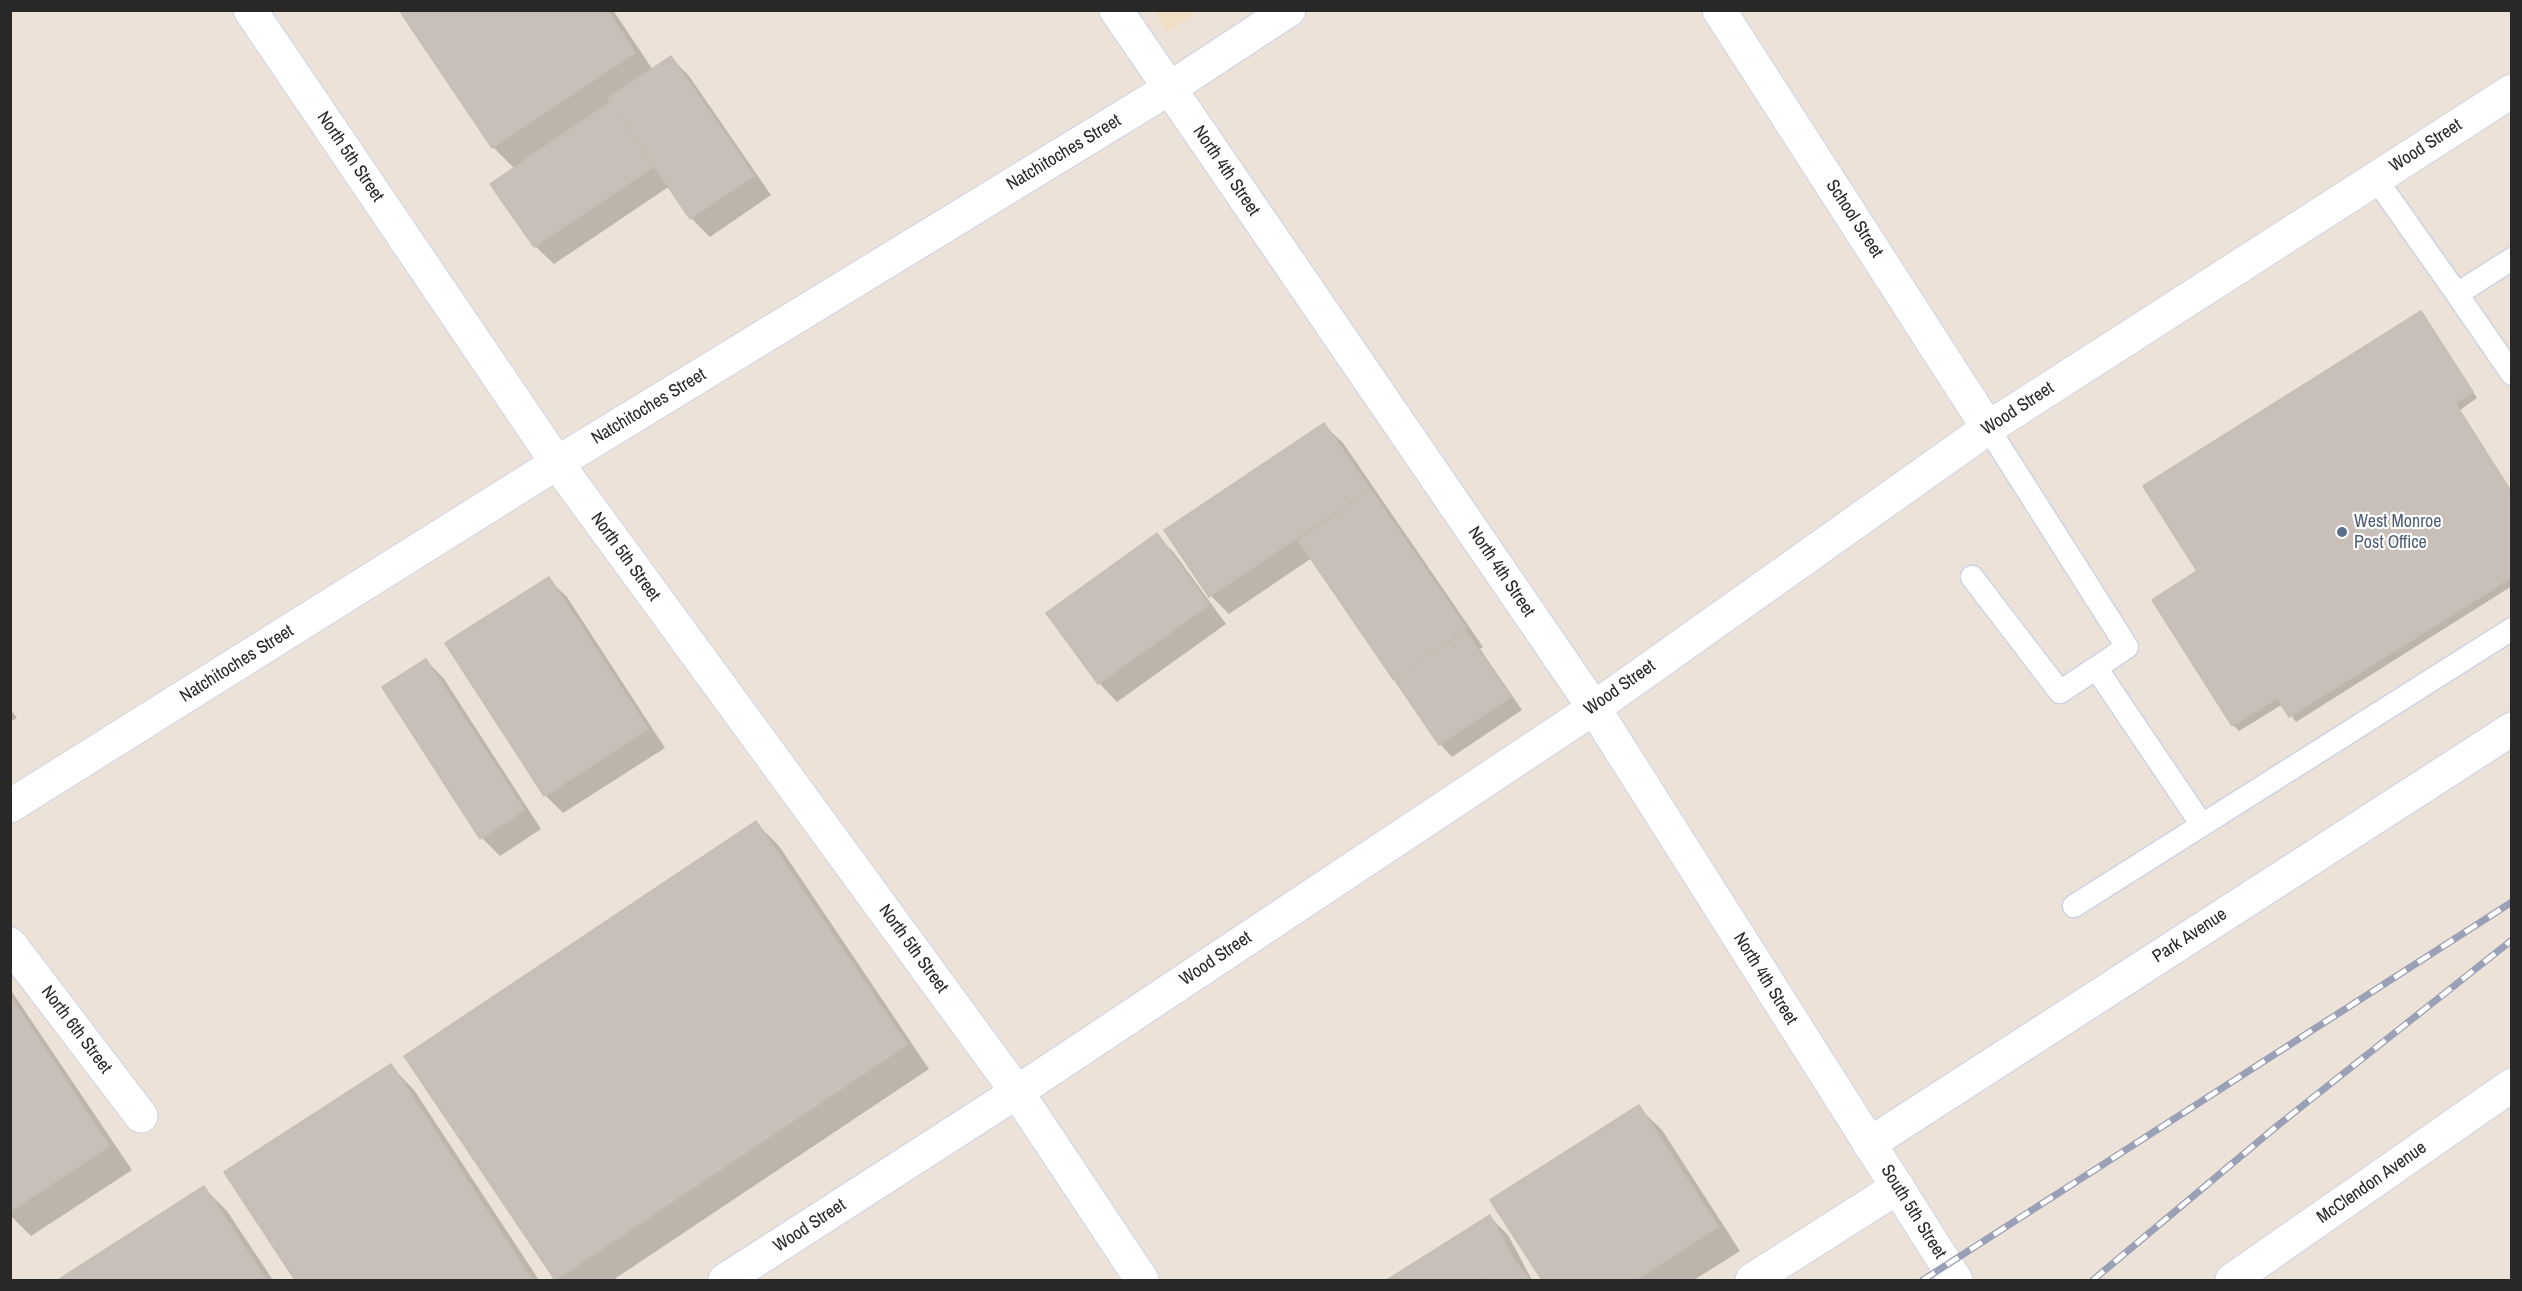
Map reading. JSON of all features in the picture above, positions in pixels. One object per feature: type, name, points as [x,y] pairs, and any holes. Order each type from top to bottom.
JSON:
[{"type":"street","name":"North 5th Street","points":[[250,10],[557,463],[1017,1092],[1142,1281]]},
{"type":"street","name":"North 4th Street","points":[[1116,10],[1594,708],[1869,1144]]},
{"type":"street","name":"Natchitoches Street","points":[[10,806],[557,463],[1170,88],[1289,10]]},
{"type":"street","name":"School Street","points":[[1719,10],[1988,428]]},
{"type":"street","name":"Wood Street","points":[[725,1281],[1017,1092],[1594,708],[1988,428],[2511,91]]},
{"type":"street","name":"Park Avenue","points":[[1869,1144],[2511,729]]},
{"type":"street","name":"North 6th Street","points":[[10,944],[141,1116]]},
{"type":"street","name":"McClendon Avenue","points":[[2232,1281],[2511,1085]]},
{"type":"street","name":"South 5th Street","points":[[1869,1144],[1956,1281]]},
{"type":"street","points":[[1752,1281],[1898,1187]]},
{"type":"lane","points":[[2376,179],[2511,374]]},
{"type":"lane","points":[[2457,294],[2511,259]]},
{"type":"lane","points":[[1972,577],[2060,692],[2127,647],[1988,428]]},
{"type":"lane","points":[[2074,906],[2511,629]]},
{"type":"lane","points":[[2096,668],[2202,825]]},
{"type":"shaded area","points":[[1153,11],[1199,11],[1167,32]]},
{"type":"building","points":[[399,10],[607,10],[635,53],[492,148]]},
{"type":"building","points":[[671,56],[754,176],[690,219],[608,98]]},
{"type":"building","points":[[610,102],[653,167],[534,247],[490,184]]},
{"type":"building","name":"West Monroe Post Office","points":[[2421,311],[2473,392],[2455,403],[2512,493],[2512,577],[2289,717],[2277,698],[2232,726],[2152,600],[2197,571],[2143,486]]},
{"type":"building","points":[[1324,423],[1370,489],[1209,597],[1164,530]]},
{"type":"building","points":[[1371,490],[1466,628],[1393,679],[1298,540]]},
{"type":"building","points":[[1157,533],[1209,605],[1098,684],[1046,613]]},
{"type":"building","points":[[549,577],[648,729],[544,796],[445,643]]},
{"type":"building","points":[[1465,631],[1511,697],[1439,745],[1394,679]]},
{"type":"building","points":[[426,659],[524,810],[480,839],[382,687]]},
{"type":"building","points":[[756,821],[907,1045],[555,1280],[404,1056]]},
{"type":"building","points":[[10,996],[109,1146],[10,1211]]},
{"type":"building","points":[[391,1064],[532,1280],[295,1280],[224,1172]]},
{"type":"building","points":[[1639,1105],[1718,1227],[1635,1280],[1542,1280],[1490,1200]]},
{"type":"building","points":[[204,1186],[266,1280],[58,1280]]},
{"type":"building","points":[[1490,1215],[1514,1260],[1482,1280],[1387,1280]]},
{"type":"building","points":[[1514,1260],[1529,1280],[1482,1280]]},
{"type":"railway","points":[[1923,1280],[2512,902]]},
{"type":"railway","points":[[2093,1280],[2277,1126],[2512,940]]},
{"type":"place","name":"West Monroe Post Office","points":[[2342,532]]}]
